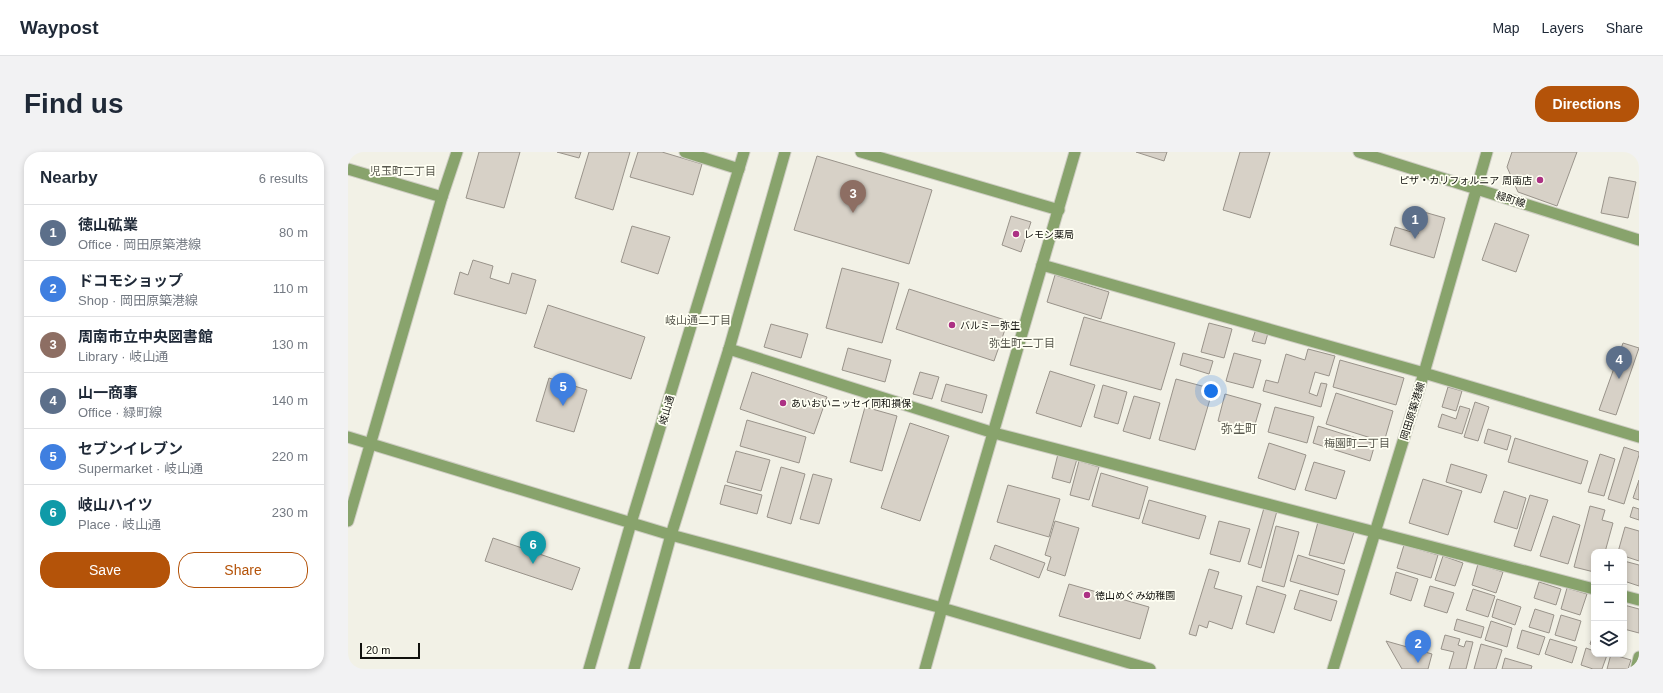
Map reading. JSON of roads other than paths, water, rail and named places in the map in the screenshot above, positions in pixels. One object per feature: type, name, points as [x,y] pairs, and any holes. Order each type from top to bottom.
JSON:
[{"type":"street","points":[[348,520],[372,443],[442,197],[457,152]]},
{"type":"street","points":[[685,152],[739,169]]},
{"type":"street","name":"岐山通","points":[[589,669],[631,523],[744,152]]},
{"type":"street","points":[[634,669],[670,534],[729,349],[784,152]]},
{"type":"street","points":[[861,152],[1059,210]]},
{"type":"street","points":[[925,669],[1075,152]]},
{"type":"street","name":"緑町線","points":[[1359,152],[1639,240]]},
{"type":"street","name":"岡田原築港線","points":[[1333,669],[1424,373],[1487,152]]},
{"type":"street","points":[[348,169],[442,197]]},
{"type":"street","points":[[1042,265],[1424,373],[1639,437]]},
{"type":"street","points":[[729,349],[994,433],[1376,533],[1591,587]]},
{"type":"street","points":[[348,437],[372,443],[631,523],[942,608],[1150,669]]},
{"type":"street","points":[[1627,597],[1639,600]]},
{"type":"street","points":[[1636,669],[1639,657]]},
{"type":"place","name":"ピザ・カリフォルニア 周南店","points":[[1540,180]]},
{"type":"place","name":"周南市立中央図書館","points":[[853,213]]},
{"type":"place","name":"レモン薬局","points":[[1016,234]]},
{"type":"place","name":"徳山砿業","points":[[1415,239]]},
{"type":"place","name":"バルミー弥生","points":[[952,325]]},
{"type":"place","name":"山一商事","points":[[1619,379]]},
{"type":"place","name":"あいおいニッセイ同和損保","points":[[783,403]]},
{"type":"place","name":"セブンイレブン","points":[[563,406]]},
{"type":"place","name":"岐山ハイツ","points":[[533,564]]},
{"type":"place","name":"徳山めぐみ幼稚園","points":[[1087,595]]},
{"type":"place","name":"ドコモショップ","points":[[1418,663]]},
{"type":"district","name":"児玉町二丁目","points":[[403,171]]},
{"type":"district","name":"岐山通二丁目","points":[[698,320]]},
{"type":"district","name":"弥生町二丁目","points":[[1022,343]]},
{"type":"district","name":"弥生町","points":[[1239,429]]},
{"type":"district","name":"梅園町二丁目","points":[[1357,443]]}]
